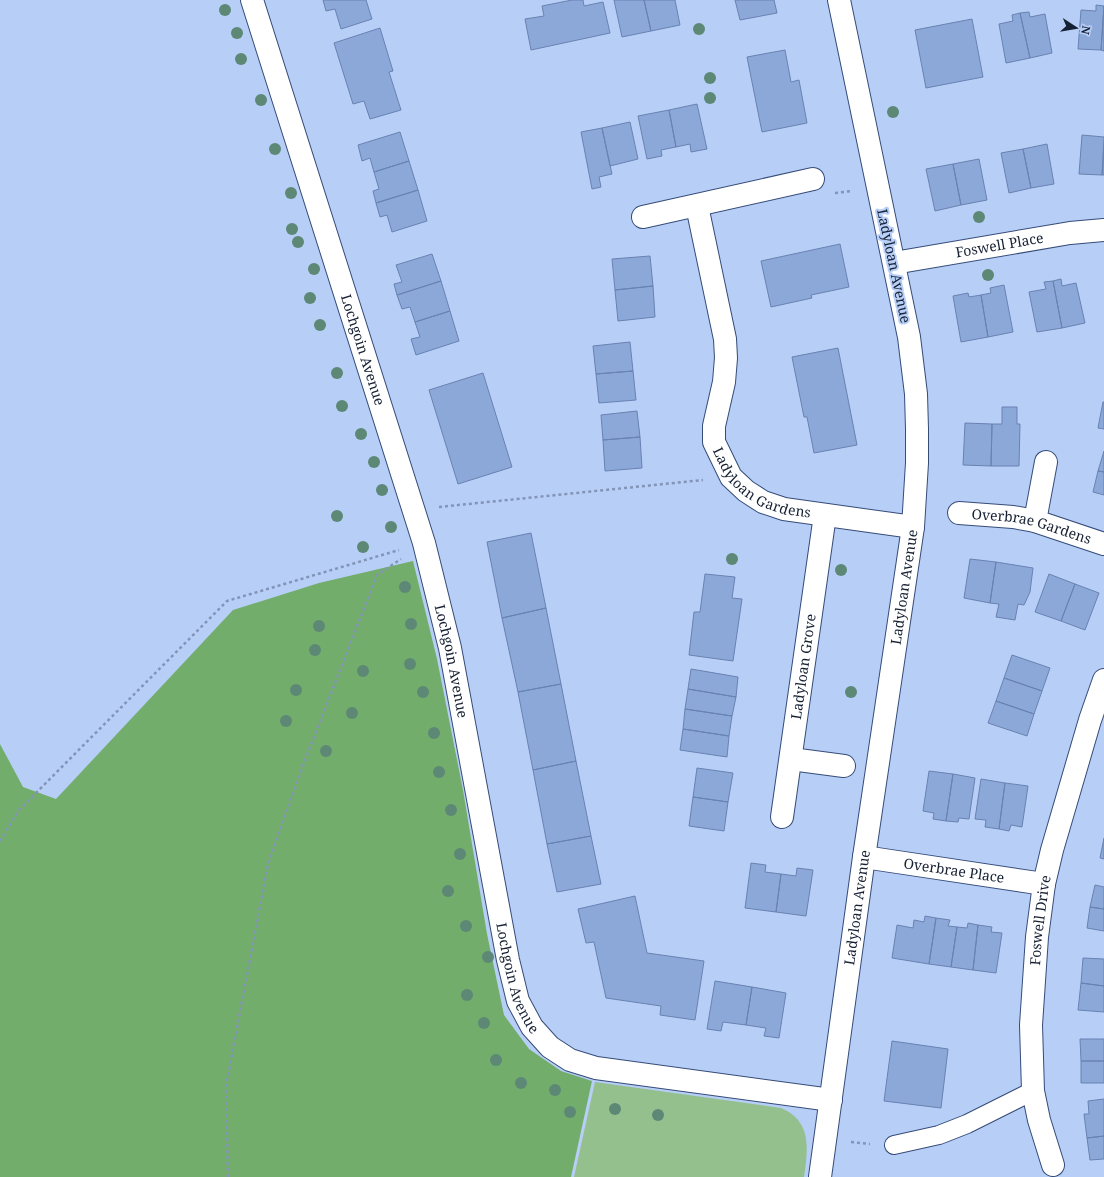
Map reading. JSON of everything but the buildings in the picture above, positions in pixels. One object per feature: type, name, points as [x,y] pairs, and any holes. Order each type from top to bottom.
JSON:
[{"type":"street","name":"Lochgoin Avenue","points":[[252,0],[424,543],[450,648],[508,960],[518,1001],[532,1027],[550,1047],[570,1060],[596,1068],[831,1100]]},
{"type":"street","name":"Ladyloan Avenue","points":[[820,1177],[864,856],[913,528],[917,463],[916,394],[909,337],[839,0]]},
{"type":"street","points":[[643,217],[814,180]]},
{"type":"street","name":"Ladyloan Gardens","points":[[697,206],[725,339],[726,358],[724,382],[714,426],[714,442],[731,477],[746,491],[763,502],[784,508],[913,528]]},
{"type":"street","name":"Foswell Place","points":[[894,263],[1070,233],[1104,230]]},
{"type":"street","points":[[1035,521],[1046,462]]},
{"type":"street","name":"Overbrae Gardens","points":[[958,513],[1013,517],[1035,521],[1057,527],[1104,544]]},
{"type":"street","name":"Ladyloan Grove","points":[[782,817],[825,515]]},
{"type":"street","name":"Foswell Drive","points":[[1053,1165],[1038,1120],[1033,1091],[1030,1025],[1037,937],[1044,884],[1061,814],[1104,680]]},
{"type":"street","points":[[790,759],[844,766]]},
{"type":"street","name":"Overbrae Place","points":[[864,856],[1044,884]]},
{"type":"lane","points":[[894,1145],[939,1135],[967,1124],[1033,1091]]},
{"type":"path","points":[[814,180],[832,194],[878,188]]},
{"type":"path","points":[[413,510],[731,477]]},
{"type":"path","points":[[0,841],[18,811],[227,601],[424,543]]},
{"type":"path","points":[[228,1177],[226,1086],[268,864],[305,760],[377,575],[424,543]]},
{"type":"path","points":[[826,1138],[886,1146],[894,1145]]},
{"type":"green space","points":[[413,561],[437,659],[463,790],[487,934],[504,1015],[529,1049],[561,1071],[592,1081],[571,1177],[0,1177],[0,744],[23,787],[56,799],[233,610],[319,583]]},
{"type":"green space","points":[[595,1082],[781,1108],[798,1120],[806,1137],[807,1146],[804,1177],[574,1177]]}]
